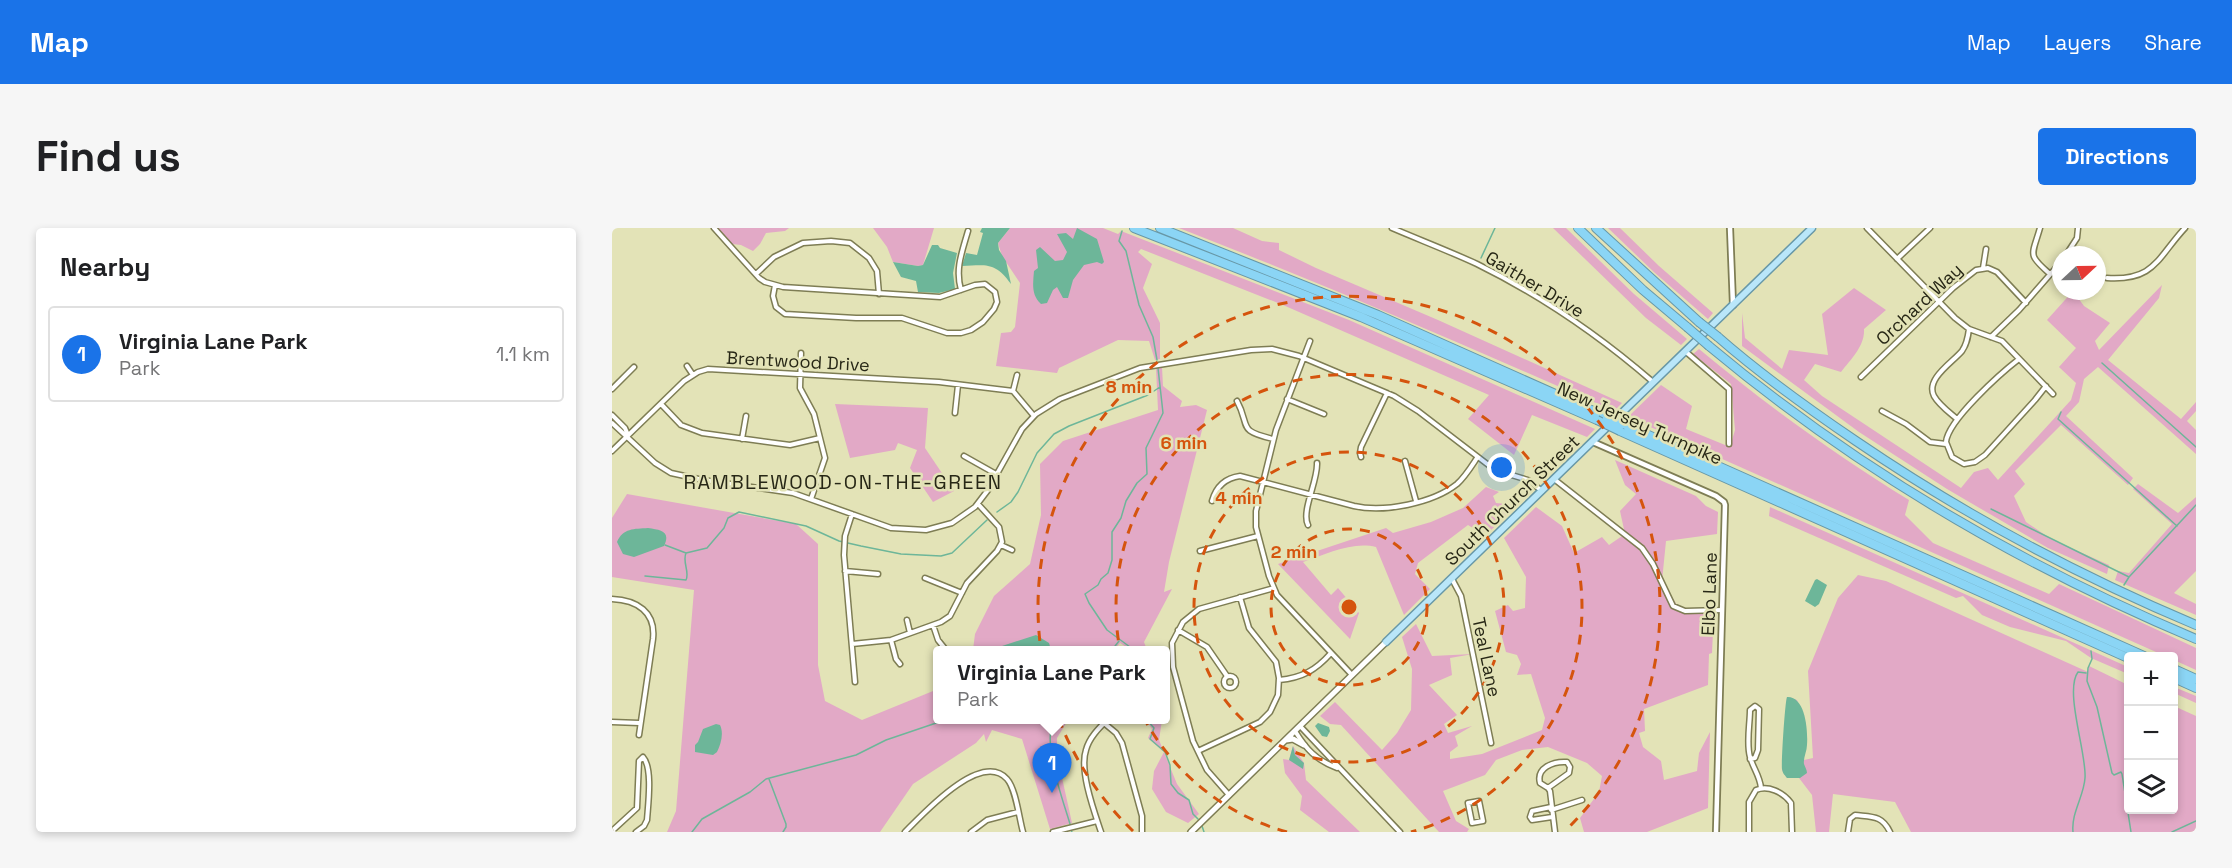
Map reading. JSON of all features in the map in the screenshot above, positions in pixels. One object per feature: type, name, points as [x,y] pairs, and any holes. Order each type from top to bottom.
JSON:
[{"type":"highway","name":"New Jersey Turnpike","points":[[1134,228],[1361,317],[1597,420],[1623,428],[2133,652]]},
{"type":"highway","name":"New Jersey Turnpike","points":[[1160,228],[1378,315],[1607,417],[1623,428],[2124,656]]},
{"type":"highway","points":[[1578,228],[1643,290],[1709,346],[1793,412],[1882,474],[1941,510],[2056,574],[2196,639]]},
{"type":"highway","points":[[1596,228],[1699,322],[1823,418],[1880,457],[1954,504],[2070,567],[2196,625]]},
{"type":"highway","points":[[2178,671],[2196,679]]},
{"type":"highway","points":[[2178,680],[2196,688]]},
{"type":"main road","name":"South Church Street","points":[[1386,642],[1812,228]]},
{"type":"main road","points":[[1191,832],[1386,642]]},
{"type":"main road","points":[[1284,741],[1293,740],[1304,745]]},
{"type":"street","points":[[714,228],[756,274],[765,282],[775,285],[940,297],[975,285],[985,284],[995,292],[997,302],[990,315],[978,326],[962,333],[947,333],[902,318],[872,319],[785,314],[776,308],[773,296],[775,285]]},
{"type":"street","name":"Gaither Drive","points":[[1392,228],[1466,259],[1526,291],[1619,353],[1654,382]]},
{"type":"street","points":[[1730,228],[1733,305]]},
{"type":"street","points":[[1867,228],[1954,318],[1969,329],[2002,341],[2053,394]]},
{"type":"street","points":[[1897,259],[1930,228]]},
{"type":"street","points":[[1991,337],[2026,303],[2050,274],[2037,265],[2034,258],[2040,228]]},
{"type":"street","points":[[2072,246],[2077,238],[2078,228]]},
{"type":"street","points":[[2107,278],[2127,278],[2147,272],[2185,228]]},
{"type":"street","points":[[961,290],[957,269],[968,231]]},
{"type":"street","points":[[756,274],[774,257],[803,243],[831,241],[850,243],[869,258],[877,271],[879,294]]},
{"type":"street","points":[[1983,268],[1986,249]]},
{"type":"street","name":"Orchard Way","points":[[1861,377],[1971,273],[1983,268],[1999,273],[2026,303]]},
{"type":"street","points":[[1958,419],[1937,400],[1932,388],[1939,375],[1963,350],[1969,329]]},
{"type":"street","points":[[1310,341],[1274,439],[1255,516],[1258,536],[1274,588],[1286,607],[1352,675]]},
{"type":"street","points":[[612,423],[656,463],[670,472],[703,480],[787,492],[891,528],[918,531],[939,528],[952,523],[978,504],[1018,435],[1034,416],[1066,396],[1147,367],[1265,349],[1286,351],[1387,393],[1418,411],[1495,470],[1528,480],[1542,491]]},
{"type":"street","points":[[1685,351],[1729,389],[1729,444]]},
{"type":"street","points":[[801,353],[801,391],[814,414],[825,462],[811,499]]},
{"type":"street","points":[[2019,358],[1995,379],[1958,419],[1947,435],[1946,444],[1950,455],[1957,462],[1968,465],[1975,462],[2003,437],[2046,386]]},
{"type":"street","points":[[612,451],[693,375],[687,366]]},
{"type":"street","points":[[612,389],[634,367]]},
{"type":"street","name":"Brentwood Drive","points":[[693,375],[713,369],[958,384],[1013,391]]},
{"type":"street","points":[[1017,375],[1013,391],[1034,416]]},
{"type":"street","points":[[955,413],[958,384]]},
{"type":"street","points":[[1361,456],[1361,447],[1387,393]]},
{"type":"street","points":[[1287,399],[1324,414]]},
{"type":"street","points":[[1236,401],[1247,428],[1253,433],[1274,439]]},
{"type":"street","points":[[661,404],[678,422],[693,431],[794,445],[820,438]]},
{"type":"street","points":[[1882,411],[1906,424],[1930,442],[1946,444]]},
{"type":"street","points":[[612,415],[625,428],[628,436]]},
{"type":"street","points":[[742,439],[746,416]]},
{"type":"street","name":"Elbo Lane","points":[[1593,442],[1724,502],[1726,509],[1716,832]]},
{"type":"street","points":[[964,456],[996,474]]},
{"type":"street","points":[[1212,501],[1218,487],[1229,478],[1240,476],[1370,509],[1386,509],[1436,495],[1457,484],[1478,458]]},
{"type":"street","points":[[1405,461],[1416,501]]},
{"type":"street","points":[[1308,525],[1306,515],[1317,475],[1317,463]]},
{"type":"street","points":[[1554,478],[1642,548],[1653,564],[1673,606],[1685,611],[1722,610]]},
{"type":"street","points":[[852,644],[891,640],[933,625],[950,616],[972,577],[1001,545],[1002,534],[999,527],[978,504]]},
{"type":"street","points":[[852,514],[844,536],[855,682]]},
{"type":"street","points":[[1200,551],[1258,536]]},
{"type":"street","points":[[1001,545],[1012,550]]},
{"type":"street","points":[[845,571],[878,574]]},
{"type":"street","points":[[925,578],[962,593]]},
{"type":"street","name":"Teal Lane","points":[[1452,578],[1461,596],[1491,742]]},
{"type":"street","points":[[1229,795],[1211,775],[1198,752],[1172,662],[1172,643],[1186,618],[1199,609],[1274,588]]},
{"type":"street","points":[[1198,752],[1264,719],[1275,704],[1279,691],[1280,680],[1274,658],[1249,628],[1240,597]]},
{"type":"street","points":[[612,599],[630,601],[638,605],[648,614],[653,626],[639,735]]},
{"type":"street","points":[[907,620],[910,633]]},
{"type":"street","points":[[933,625],[942,646]]},
{"type":"street","points":[[1178,630],[1207,647],[1227,676]]},
{"type":"street","points":[[891,640],[896,659],[900,664]]},
{"type":"street","points":[[1280,680],[1306,674],[1331,653]]},
{"type":"street","points":[[1750,759],[1756,755],[1758,750],[1759,709],[1755,706],[1750,710],[1750,759],[1759,777],[1761,788]]},
{"type":"street","points":[[612,722],[639,723]]},
{"type":"street","points":[[1101,832],[1086,775],[1084,757],[1090,741],[1104,724]]},
{"type":"street","points":[[1108,724],[1121,739],[1124,747],[1142,816],[1142,832]]},
{"type":"street","points":[[1300,726],[1400,832]]},
{"type":"street","points":[[1295,731],[1304,745],[1324,763],[1338,768]]},
{"type":"street","points":[[614,830],[637,808],[639,761],[643,757],[648,770],[647,820],[644,826],[636,832]]},
{"type":"street","points":[[1548,788],[1569,773],[1570,767],[1567,762],[1560,762],[1540,771],[1538,777],[1540,783],[1550,791],[1555,832]]},
{"type":"street","points":[[905,832],[943,796],[983,771],[997,772],[1008,780],[1023,832]]},
{"type":"street","points":[[1749,832],[1750,798],[1761,788],[1773,789],[1789,800],[1792,809],[1792,832]]},
{"type":"street","points":[[1552,817],[1536,821],[1530,818],[1532,811],[1551,809],[1582,800]]},
{"type":"street","points":[[1472,824],[1483,821],[1479,801],[1468,803],[1472,824],[1474,832]]},
{"type":"street","points":[[971,832],[987,820],[1018,813]]},
{"type":"street","points":[[1848,832],[1850,819],[1857,815],[1883,820],[1890,832]]},
{"type":"street","points":[[1053,832],[1097,821]]},
{"type":"shaded area","points":[[717,228],[789,228],[785,231],[766,233],[753,251],[741,245],[732,244]]},
{"type":"shaded area","points":[[873,228],[934,228],[923,265],[893,262],[887,247]]},
{"type":"shaded area","points":[[982,228],[1010,228],[998,243],[999,250],[1006,261],[1011,284],[1000,272],[990,266],[962,266],[966,253],[977,255],[983,233],[980,232]]},
{"type":"shaded area","points":[[1010,228],[1103,228],[1118,234],[1121,231],[1349,320],[1595,429],[1587,437],[1532,415],[1514,455],[1468,419],[1489,395],[1283,305],[1141,249],[1138,252],[1152,264],[1143,288],[1160,323],[1160,359],[1155,360],[1149,341],[1118,340],[1059,368],[1057,373],[996,366],[1001,333],[1011,332],[1015,327],[1020,283],[1002,256],[998,243]]},
{"type":"shaded area","points":[[1077,228],[1097,239],[1104,262],[1084,265],[1073,280],[1068,298],[1063,298],[1057,287],[1053,290],[1047,303],[1041,304],[1033,289],[1034,271],[1038,268],[1036,250],[1040,247],[1055,261],[1063,260],[1067,252],[1057,234],[1066,233],[1073,239]]},
{"type":"shaded area","points":[[1179,228],[1233,228],[1262,241],[1279,243],[1279,250],[1316,268],[1622,403],[1614,411],[1398,317]]},
{"type":"shaded area","points":[[1553,228],[1566,228],[1634,294],[1687,339],[1681,345],[1646,318]]},
{"type":"shaded area","points":[[1608,228],[1620,228],[1713,313],[1708,319],[1655,273]]},
{"type":"shaded area","points":[[932,245],[938,245],[940,248],[957,253],[953,273],[955,289],[939,293],[918,292],[916,281],[901,277],[893,262],[923,265]]},
{"type":"shaded area","points":[[2162,285],[2159,298],[2108,360],[2181,419],[2196,402],[2196,411],[2187,421],[2196,430],[2196,454],[2098,367],[2084,379],[2079,402],[2066,416],[2133,478],[2128,485],[2061,425],[2015,471],[2025,484],[2014,496],[2026,522],[2051,539],[2109,565],[2107,574],[2048,548],[1947,489],[1859,432],[1742,346],[1742,313],[1745,338],[1782,369],[1789,350],[1828,355],[1822,314],[1854,288],[1886,310],[1864,329],[1860,347],[1841,372],[1815,364],[1804,380],[1822,396],[1961,488],[1974,472],[1988,468],[1998,480],[2071,400],[2076,383],[2059,367],[2076,348],[2047,320],[2065,300],[2080,300],[2084,306],[2110,323],[2095,341],[2099,350]]},
{"type":"shaded area","points":[[1699,349],[1801,428],[1909,500],[1905,515],[1933,543],[2049,594],[2059,584],[2196,648],[2196,670],[2178,662],[2178,652],[2156,652],[1628,417],[1661,385],[1692,406],[1686,429],[1730,447],[1735,430],[1731,384],[1693,354]]},
{"type":"shaded area","points":[[1162,367],[1163,386],[1182,401],[1180,407],[1196,405],[1207,410],[1169,562],[1164,592],[1172,589],[1144,642],[1146,646],[1125,646],[1120,643],[1117,646],[974,646],[975,634],[994,596],[1030,564],[1041,515],[1040,464],[1063,441],[1158,410],[1156,368]]},
{"type":"shaded area","points":[[835,404],[928,408],[925,448],[954,491],[933,502],[910,468],[917,450],[898,443],[895,450],[850,458]]},
{"type":"shaded area","points":[[1615,460],[1696,496],[1706,506],[1718,512],[1717,534],[1666,541],[1662,581],[1680,610],[1714,610],[1708,685],[1644,709],[1645,731],[1639,733],[1643,747],[1661,761],[1664,780],[1697,771],[1699,753],[1710,732],[1708,808],[1647,832],[1584,832],[1580,818],[1599,792],[1602,776],[1587,763],[1548,747],[1522,750],[1496,760],[1485,775],[1443,791],[1456,821],[1469,829],[1467,832],[1439,832],[1341,725],[1330,724],[1320,716],[1335,702],[1382,750],[1397,733],[1411,710],[1412,669],[1402,637],[1416,624],[1432,656],[1473,654],[1450,658],[1452,675],[1429,685],[1457,715],[1444,724],[1448,733],[1472,726],[1455,736],[1458,746],[1450,752],[1450,759],[1482,754],[1542,730],[1545,718],[1531,674],[1517,675],[1521,664],[1517,655],[1506,652],[1495,611],[1508,605],[1513,611],[1525,608],[1526,577],[1504,538],[1536,507],[1562,526],[1574,553],[1602,537],[1609,545],[1625,534],[1620,511],[1636,494],[1625,485]]},
{"type":"shaded area","points":[[2138,484],[2178,513],[2196,497],[2196,571],[2174,593],[2196,604],[2196,615],[2115,580],[2118,571],[2129,573],[2172,524],[2133,489]]},
{"type":"shaded area","points":[[1486,487],[1499,492],[1493,496],[1496,503],[1517,505],[1488,533],[1468,525],[1418,563],[1415,574],[1430,589],[1404,615],[1376,547],[1349,547],[1303,562],[1331,595],[1338,588],[1359,613],[1350,639],[1278,564],[1386,528],[1393,533],[1431,522],[1463,508]]},
{"type":"shaded area","points":[[627,494],[796,524],[818,544],[818,665],[825,701],[862,720],[933,691],[933,724],[1066,724],[1057,738],[1057,755],[1072,823],[1050,829],[1022,739],[992,730],[986,742],[984,734],[976,743],[913,784],[880,832],[667,832],[676,811],[694,590],[612,577],[612,518]]},
{"type":"shaded area","points":[[1770,507],[2124,665],[2124,672],[2091,658],[2066,641],[2010,627],[1982,615],[1963,596],[1956,598],[1769,516]]},
{"type":"shaded area","points":[[648,528],[664,532],[666,541],[664,546],[634,557],[623,554],[617,542],[619,537],[630,530]]},
{"type":"shaded area","points":[[1858,575],[1886,581],[2088,672],[2089,666],[2124,683],[2124,814],[2178,814],[2178,708],[2196,716],[2196,832],[1911,832],[1895,802],[1833,794],[1829,832],[1816,832],[1812,795],[1799,778],[1787,778],[1782,770],[1787,697],[1797,700],[1806,724],[1804,760],[1813,758],[1808,671],[1838,598]]},
{"type":"shaded area","points":[[1817,579],[1827,585],[1819,604],[1815,607],[1805,601]]},
{"type":"shaded area","points":[[1036,635],[1049,643],[1050,646],[1002,646]]},
{"type":"shaded area","points":[[2178,689],[2196,696],[2196,703],[2178,695]]},
{"type":"shaded area","points":[[1787,697],[1798,702],[1805,716],[1807,745],[1804,764],[1807,773],[1800,778],[1787,778],[1782,769]]},
{"type":"shaded area","points":[[1318,723],[1329,727],[1327,737],[1322,736],[1315,726]]},
{"type":"shaded area","points":[[716,724],[720,725],[722,731],[717,752],[713,755],[695,752],[695,745],[703,729]]},
{"type":"shaded area","points":[[1149,724],[1161,724],[1159,740],[1164,752],[1148,738],[1152,729]]},
{"type":"shaded area","points":[[1293,746],[1304,763],[1306,780],[1360,832],[1329,832],[1300,810],[1302,796],[1285,773],[1283,759],[1289,760]]},
{"type":"shaded area","points":[[1293,746],[1295,755],[1304,763],[1303,769],[1289,760]]},
{"type":"shaded area","points":[[1164,752],[1177,784],[1199,814],[1188,823],[1166,812],[1152,789],[1154,771]]},
{"type":"waterway","points":[[1481,258],[1495,228]]},
{"type":"waterway","points":[[1122,231],[1119,241],[1126,251],[1139,305],[1153,337],[1157,360]]},
{"type":"waterway","points":[[2102,363],[2196,447]]},
{"type":"waterway","points":[[1129,646],[1107,630],[1085,594],[1098,585],[1108,573],[1112,560],[1112,532],[1121,518],[1126,501],[1137,483],[1147,474],[1146,448],[1163,413],[1158,368]]},
{"type":"waterway","points":[[997,512],[1011,502],[1037,453],[1054,434],[1148,395],[1160,387]]},
{"type":"waterway","points":[[2061,412],[2058,419],[2177,526]]},
{"type":"waterway","points":[[2124,585],[2196,505]]},
{"type":"waterway","points":[[1991,509],[2129,577]]},
{"type":"waterway","points":[[665,545],[686,553],[707,548],[724,528],[728,518],[739,512],[806,526],[839,541],[861,546],[901,554],[941,556],[952,553],[987,520]]},
{"type":"waterway","points":[[645,576],[686,580],[686,553]]},
{"type":"waterway","points":[[1115,646],[1119,641]]},
{"type":"waterway","points":[[2091,651],[2092,659],[2088,668],[2087,681],[2097,707],[2112,773],[2114,775],[2121,772],[2122,774],[2131,832]]},
{"type":"waterway","points":[[2073,832],[2074,818],[2085,778],[2073,693],[2074,681],[2078,672],[2086,673]]},
{"type":"waterway","points":[[692,832],[702,819],[750,792],[766,779],[856,755],[886,740],[933,724]]},
{"type":"waterway","points":[[1052,724],[1050,744],[1052,758],[1070,824]]},
{"type":"waterway","points":[[1150,724],[1154,728],[1150,739],[1165,752],[1170,765],[1171,784],[1178,793],[1189,800],[1193,814],[1198,819]]},
{"type":"waterway","points":[[769,779],[786,824],[783,832]]},
{"type":"waterway","points":[[2172,832],[2196,821]]},
{"type":"waterway","points":[[1202,826],[1204,832]]},
{"type":"place","name":"Virginia Lane Park","points":[[1052,793]]},
{"type":"district","name":"RAMBLEWOOD-ON-THE-GREEN","points":[[843,482]]}]
